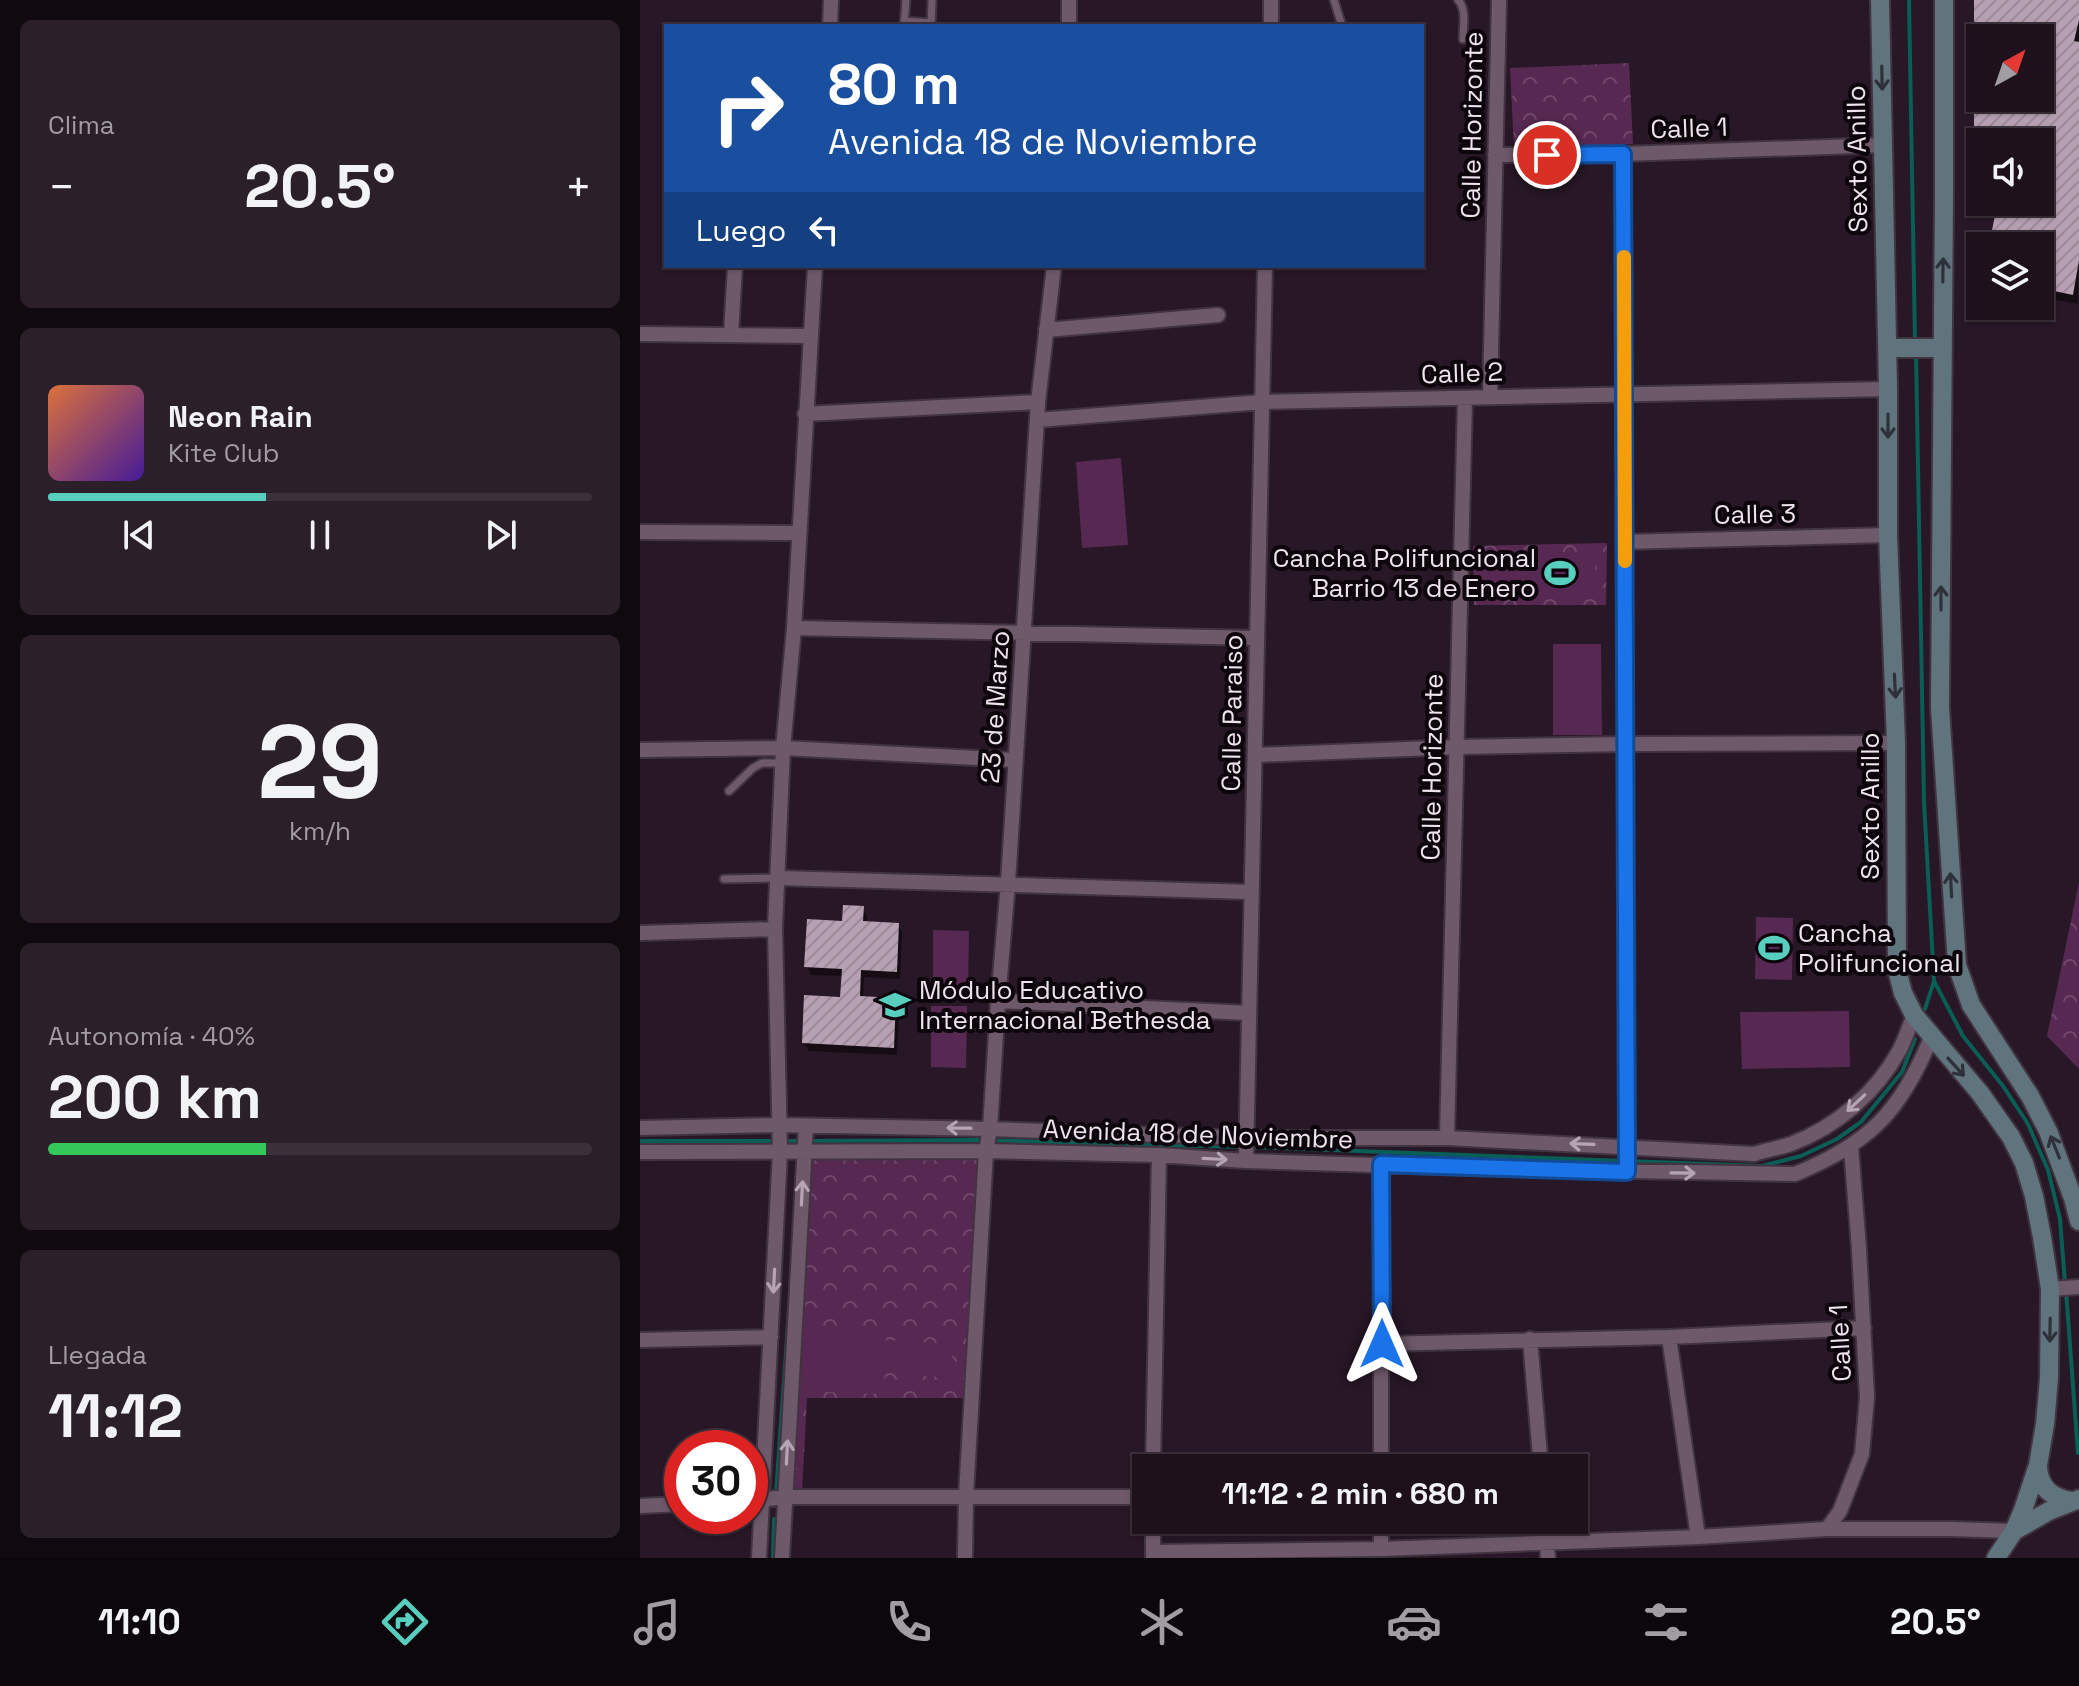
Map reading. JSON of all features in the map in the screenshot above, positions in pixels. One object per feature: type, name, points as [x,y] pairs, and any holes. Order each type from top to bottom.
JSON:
[{"type":"main road","name":"Sexto Anillo","points":[[1880,0],[1883,145],[1896,348],[1888,389],[1888,535],[1896,743],[1897,970],[1903,993],[1914,1015],[1980,1093],[2011,1137],[2024,1163],[2054,1289],[2045,1424],[2038,1465],[2014,1531],[1996,1558]]},
{"type":"main road","points":[[1944,0],[1944,193],[1936,348],[1940,708],[1957,965],[1971,1005],[2008,1060],[2048,1131],[2079,1221]]},
{"type":"main road","points":[[1896,348],[1936,348]]},
{"type":"main road","points":[[2038,1465],[2039,1476],[2050,1495],[2060,1500],[2075,1500]]},
{"type":"main road","points":[[2014,1531],[2075,1500]]},
{"type":"street","points":[[830,24],[831,0]]},
{"type":"street","points":[[1069,0],[1069,24]]},
{"type":"street","points":[[1271,0],[1271,24]]},
{"type":"street","name":"Calle Horizonte","points":[[1490,396],[1499,0]]},
{"type":"street","name":"Calle 1","points":[[1495,155],[1883,145]]},
{"type":"street","points":[[1623,154],[1626,1159]]},
{"type":"street","points":[[731,335],[735,268]]},
{"type":"street","points":[[762,1430],[781,1151],[775,929],[783,756],[794,628],[815,268]]},
{"type":"street","name":"23 de Marzo","points":[[965,1558],[987,1140],[1008,883],[1038,402],[1054,268]]},
{"type":"street","name":"Calle Paraiso","points":[[1246,1149],[1265,268]]},
{"type":"street","points":[[1046,330],[1218,315]]},
{"type":"street","points":[[640,334],[810,336]]},
{"type":"street","name":"Calle 2","points":[[1038,420],[1262,402],[1888,389]]},
{"type":"street","name":"Calle Horizonte","points":[[1447,1138],[1465,398]]},
{"type":"street","points":[[805,414],[1038,402]]},
{"type":"street","points":[[640,532],[798,533]]},
{"type":"street","name":"Calle 3","points":[[1624,542],[1888,535]]},
{"type":"street","points":[[794,628],[1257,638]]},
{"type":"street","points":[[1255,755],[1457,747],[1896,743]]},
{"type":"street","points":[[640,750],[1015,760]]},
{"type":"street","points":[[779,878],[1251,892]]},
{"type":"street","points":[[640,933],[775,929]]},
{"type":"street","points":[[998,1001],[1249,1013]]},
{"type":"street","name":"Avenida 18 de Noviembre","points":[[640,1152],[781,1151],[987,1140],[1246,1149],[1381,1164],[1754,1154],[1790,1144],[1824,1129],[1854,1107],[1879,1081],[1899,1050],[1914,1015]]},
{"type":"street","name":"Avenida 18 de Noviembre","points":[[640,1128],[806,1128],[1159,1155],[1447,1138],[1626,1159],[1795,1174],[1851,1147],[1877,1125],[1900,1099],[1918,1070],[1931,1038]]},
{"type":"street","points":[[782,1558],[806,1128]]},
{"type":"street","name":"Calle 1","points":[[1827,1529],[1840,1511],[1862,1454],[1867,1397],[1851,1147]]},
{"type":"street","points":[[1153,1454],[1159,1155]]},
{"type":"street","points":[[1381,1164],[1381,1454]]},
{"type":"street","points":[[2054,1289],[2078,1287]]},
{"type":"street","points":[[1382,1344],[1669,1337],[1864,1328]]},
{"type":"street","points":[[640,1340],[771,1337]]},
{"type":"street","points":[[1669,1337],[1698,1537]]},
{"type":"street","points":[[1530,1339],[1540,1454]]},
{"type":"street","points":[[768,1499],[966,1495],[1132,1497]]},
{"type":"street","points":[[640,1506],[664,1505]]},
{"type":"street","points":[[1153,1534],[1153,1555],[1382,1553],[1827,1529],[2014,1531]]},
{"type":"street","points":[[758,1534],[759,1558]]},
{"type":"street","points":[[1546,1534],[1548,1558]]},
{"type":"lane","points":[[906,0],[904,24],[931,24],[932,0]]},
{"type":"lane","points":[[1334,0],[1341,24]]},
{"type":"lane","points":[[1458,0],[1464,13],[1463,39]]},
{"type":"lane","points":[[729,791],[758,765],[783,756]]},
{"type":"lane","points":[[724,879],[779,878]]},
{"type":"green space","points":[[1629,63],[1633,144],[1514,149],[1510,68]]},
{"type":"green space","points":[[1121,458],[1128,545],[1082,548],[1076,462]]},
{"type":"green space","points":[[1607,543],[1606,605],[1474,605],[1473,546]]},
{"type":"green space","name":"Cancha Polifuncional Barrio 13 de Enero","points":[[1526,554],[1595,554],[1595,592],[1526,592]]},
{"type":"green space","points":[[1553,644],[1601,644],[1602,735],[1553,735]]},
{"type":"green space","points":[[2079,882],[2079,1069],[2047,1036]]},
{"type":"green space","name":"Cancha Polifuncional","points":[[1756,917],[1793,918],[1792,980],[1755,979]]},
{"type":"green space","points":[[933,930],[969,931],[968,992],[933,992]]},
{"type":"green space","points":[[931,1006],[967,1006],[966,1068],[931,1067]]},
{"type":"green space","points":[[1849,1011],[1850,1067],[1742,1069],[1740,1012]]},
{"type":"green space","points":[[979,1146],[971,1398],[807,1398],[802,1492],[786,1492],[804,1159]]},
{"type":"green space","points":[[796,1328],[886,1330],[884,1394],[794,1391]]},
{"type":"green space","points":[[890,1340],[953,1344],[951,1378],[888,1373]]},
{"type":"building","points":[[1974,0],[2079,0],[2079,20],[2074,41],[2079,42],[2079,260],[2073,295],[2054,291],[2054,232],[1992,232],[1995,216],[2054,216],[2054,128],[1974,128],[1974,112],[2054,112],[2054,24],[1974,24]]},
{"type":"building","name":"Módulo Educativo Internacional Bethesda","points":[[843,905],[864,906],[863,921],[899,923],[897,972],[861,970],[860,996],[896,998],[894,1048],[802,1043],[804,995],[840,997],[842,969],[804,967],[807,919],[842,921]]},
{"type":"waterway","points":[[1909,0],[1915,341]]},
{"type":"waterway","points":[[1916,354],[1924,802],[1934,981],[1963,1036],[2003,1086],[2028,1124],[2048,1170],[2060,1219],[2065,1283]]},
{"type":"waterway","points":[[1925,1009],[1934,981]]},
{"type":"waterway","points":[[1250,1147],[1762,1166],[1801,1156],[1837,1139],[1861,1122],[1902,1072],[1915,1039]]},
{"type":"waterway","points":[[810,1141],[976,1140],[1242,1147]]},
{"type":"waterway","points":[[640,1141],[802,1141]]},
{"type":"waterway","points":[[2066,1291],[2078,1453]]},
{"type":"waterway","points":[[776,1494],[790,1295]]},
{"type":"waterway","points":[[773,1558],[774,1519]]},
{"type":"slow traffic","points":[[1624,257],[1625,561]]},
{"type":"place","name":"Cancha Polifuncional Barrio 13 de Enero","points":[[1560,573]]},
{"type":"place","name":"Cancha Polifuncional","points":[[1774,948]]},
{"type":"place","name":"Módulo Educativo Internacional Bethesda","points":[[895,1005]]},
{"type":"route","points":[[1382,1344],[1381,1164],[1627,1172],[1623,154],[1547,155]]}]
